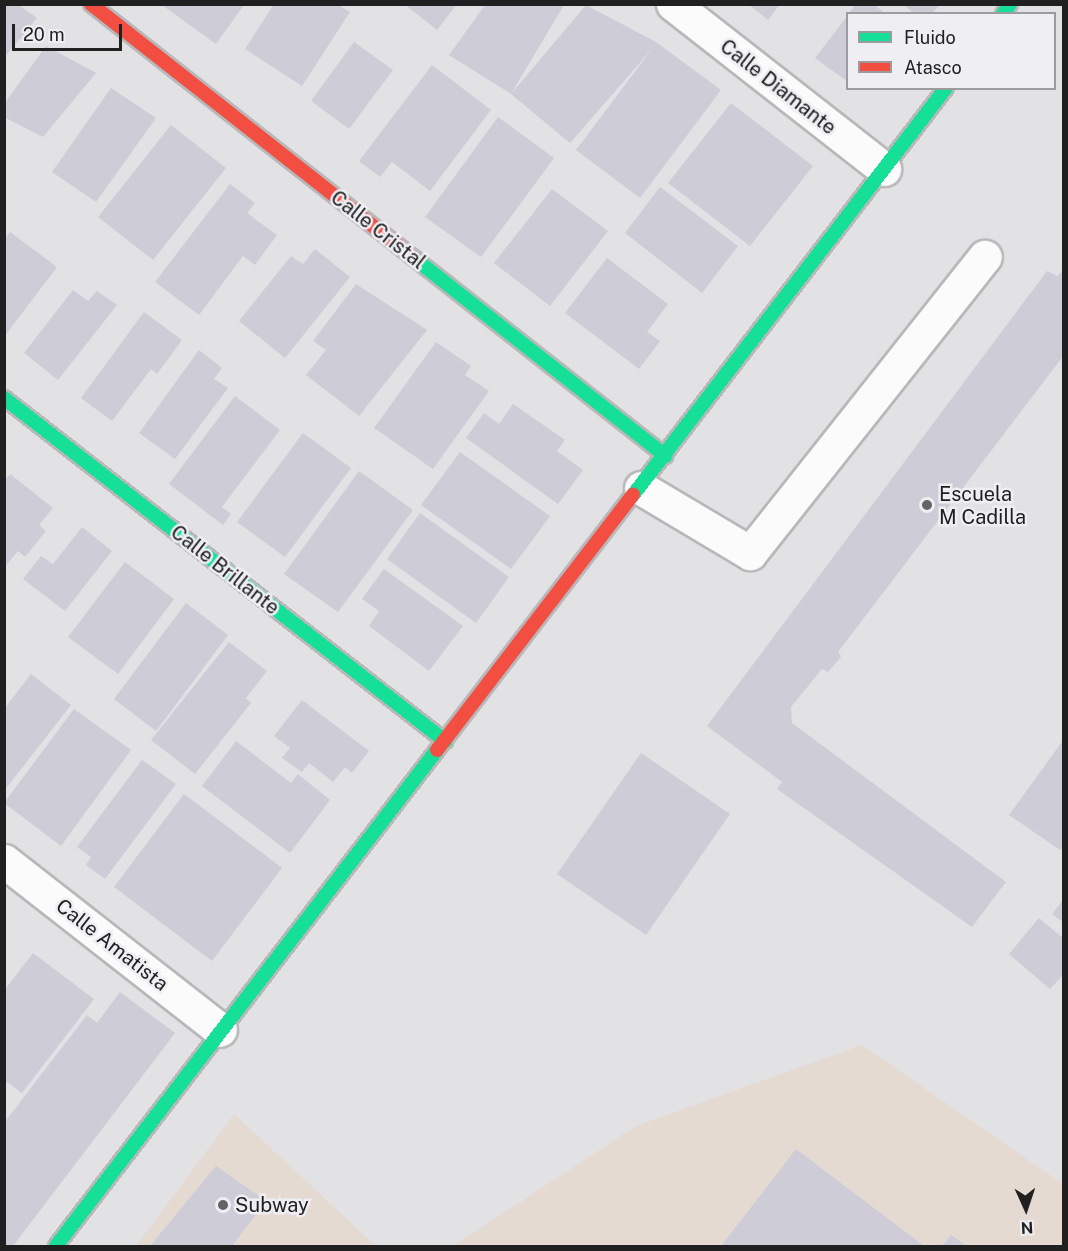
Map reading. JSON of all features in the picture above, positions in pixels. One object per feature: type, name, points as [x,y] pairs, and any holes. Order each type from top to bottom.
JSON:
[{"type":"street","name":"Calle Cristal","points":[[90,4],[666,456]]},
{"type":"street","name":"Calle Diamante","points":[[673,4],[884,169]]},
{"type":"street","points":[[56,1246],[220,1030],[666,456],[943,90]]},
{"type":"street","points":[[641,488],[750,553],[985,257]]},
{"type":"street","name":"Calle Brillante","points":[[4,398],[445,741]]},
{"type":"street","name":"Calle Amatista","points":[[4,861],[220,1030]]},
{"type":"shaded area","points":[[862,1045],[1063,1184],[1063,1246],[453,1246],[636,1126]]},
{"type":"shaded area","points":[[234,1114],[376,1246],[136,1246]]},
{"type":"building","points":[[4,4],[17,4],[37,18],[4,58]]},
{"type":"building","points":[[274,4],[337,4],[350,12],[302,86],[245,49]]},
{"type":"building","points":[[404,4],[457,4],[437,30]]},
{"type":"building","points":[[748,4],[780,4],[768,20]]},
{"type":"building","points":[[855,4],[873,4],[883,12],[850,12]]},
{"type":"building","points":[[903,4],[940,4],[934,12],[912,12]]},
{"type":"building","points":[[162,5],[244,5],[216,44]]},
{"type":"building","points":[[485,5],[564,5],[511,94],[449,55]]},
{"type":"building","points":[[586,5],[656,42],[721,90],[640,198],[576,150],[652,49],[570,143],[511,94]]},
{"type":"building","points":[[846,18],[846,81],[815,58]]},
{"type":"building","points":[[354,42],[393,70],[349,129],[311,101]]},
{"type":"building","points":[[46,46],[96,73],[43,137],[4,117],[4,104]]},
{"type":"building","points":[[432,65],[491,110],[430,191],[392,162],[380,177],[359,161]]},
{"type":"building","points":[[111,88],[156,118],[96,202],[52,172]]},
{"type":"building","points":[[731,103],[813,166],[750,246],[668,183]]},
{"type":"building","points":[[498,117],[554,158],[481,257],[425,217]]},
{"type":"building","points":[[171,125],[226,168],[153,260],[98,217]]},
{"type":"building","points":[[230,184],[255,203],[247,213],[277,235],[255,265],[243,256],[199,315],[155,282]]},
{"type":"building","points":[[660,187],[738,246],[702,293],[625,233]]},
{"type":"building","points":[[552,189],[608,231],[550,306],[494,263]]},
{"type":"building","points":[[10,232],[57,267],[4,337],[4,239]]},
{"type":"building","points":[[315,249],[350,277],[285,358],[239,321],[291,256],[303,264]]},
{"type":"building","points":[[607,258],[668,304],[647,332],[660,341],[639,369],[565,313]]},
{"type":"building","points":[[1064,268],[1064,355],[838,652],[841,657],[828,672],[822,669],[791,707],[792,723],[1006,882],[972,927],[777,789],[782,782],[707,726],[1047,271],[1058,276]]},
{"type":"building","points":[[356,284],[427,330],[359,416],[306,375],[326,350],[313,341]]},
{"type":"building","points":[[73,290],[88,301],[97,291],[117,305],[58,380],[24,353]]},
{"type":"building","points":[[144,312],[182,340],[157,374],[151,369],[112,421],[81,398]]},
{"type":"building","points":[[436,342],[471,366],[465,375],[489,391],[433,469],[374,428]]},
{"type":"building","points":[[199,350],[222,368],[214,379],[228,388],[175,459],[139,433]]},
{"type":"building","points":[[235,396],[280,430],[222,507],[231,514],[223,525],[169,484]]},
{"type":"building","points":[[513,404],[565,440],[557,451],[583,470],[558,504],[466,438],[484,413],[499,424]]},
{"type":"building","points":[[303,433],[351,468],[285,557],[237,522]]},
{"type":"building","points":[[460,452],[550,516],[511,569],[421,505]]},
{"type":"building","points":[[359,471],[413,510],[338,612],[284,574]]},
{"type":"building","points":[[10,474],[53,508],[39,525],[46,531],[25,557],[18,551],[4,568],[4,481]]},
{"type":"building","points":[[420,513],[509,577],[476,623],[387,559]]},
{"type":"building","points":[[82,527],[112,551],[65,611],[23,579],[41,556],[53,564]]},
{"type":"building","points":[[125,562],[174,599],[118,674],[68,637]]},
{"type":"building","points":[[384,569],[463,626],[429,671],[369,626],[379,611],[362,599]]},
{"type":"building","points":[[186,603],[228,635],[156,731],[114,699]]},
{"type":"building","points":[[229,642],[267,671],[246,698],[251,703],[195,774],[151,740]]},
{"type":"building","points":[[31,674],[71,705],[4,791],[4,709]]},
{"type":"building","points":[[302,700],[369,751],[352,773],[345,767],[333,782],[309,763],[302,772],[282,758],[290,748],[274,736]]},
{"type":"building","points":[[74,709],[131,750],[61,846],[4,803]]},
{"type":"building","points":[[1064,739],[1064,845],[1060,850],[1009,815]]},
{"type":"building","points":[[236,741],[291,783],[298,774],[330,800],[290,853],[202,786]]},
{"type":"building","points":[[641,753],[730,814],[646,935],[557,874]]},
{"type":"building","points":[[142,760],[176,784],[105,879],[86,865],[91,857],[77,847]]},
{"type":"building","points":[[184,794],[282,868],[212,961],[114,887]]},
{"type":"building","points":[[1064,899],[1064,923],[1052,914]]},
{"type":"building","points":[[1039,918],[1064,939],[1064,974],[1050,989],[1009,954]]},
{"type":"building","points":[[33,953],[94,999],[22,1093],[4,1080],[4,991]]},
{"type":"building","points":[[120,992],[175,1033],[13,1246],[4,1246],[4,1123],[87,1015],[97,1023]]},
{"type":"building","points":[[796,1149],[924,1246],[721,1246]]},
{"type":"building","name":"Subway","points":[[216,1166],[266,1201],[232,1246],[150,1246]]},
{"type":"building","points":[[951,1235],[967,1246],[942,1246]]},
{"type":"traffic: fast","points":[[1004,12],[1010,4]]},
{"type":"traffic: fast","points":[[633,495],[944,90]]},
{"type":"traffic: fast","points":[[414,258],[666,456]]},
{"type":"traffic: fast","points":[[4,398],[445,741]]},
{"type":"traffic: fast","points":[[56,1246],[437,750]]},
{"type":"traffic: jam","points":[[91,4],[414,258]]},
{"type":"traffic: jam","points":[[437,750],[633,495]]},
{"type":"place","name":"Escuela M Cadilla","points":[[927,505]]},
{"type":"place","name":"Subway","points":[[223,1205]]}]
